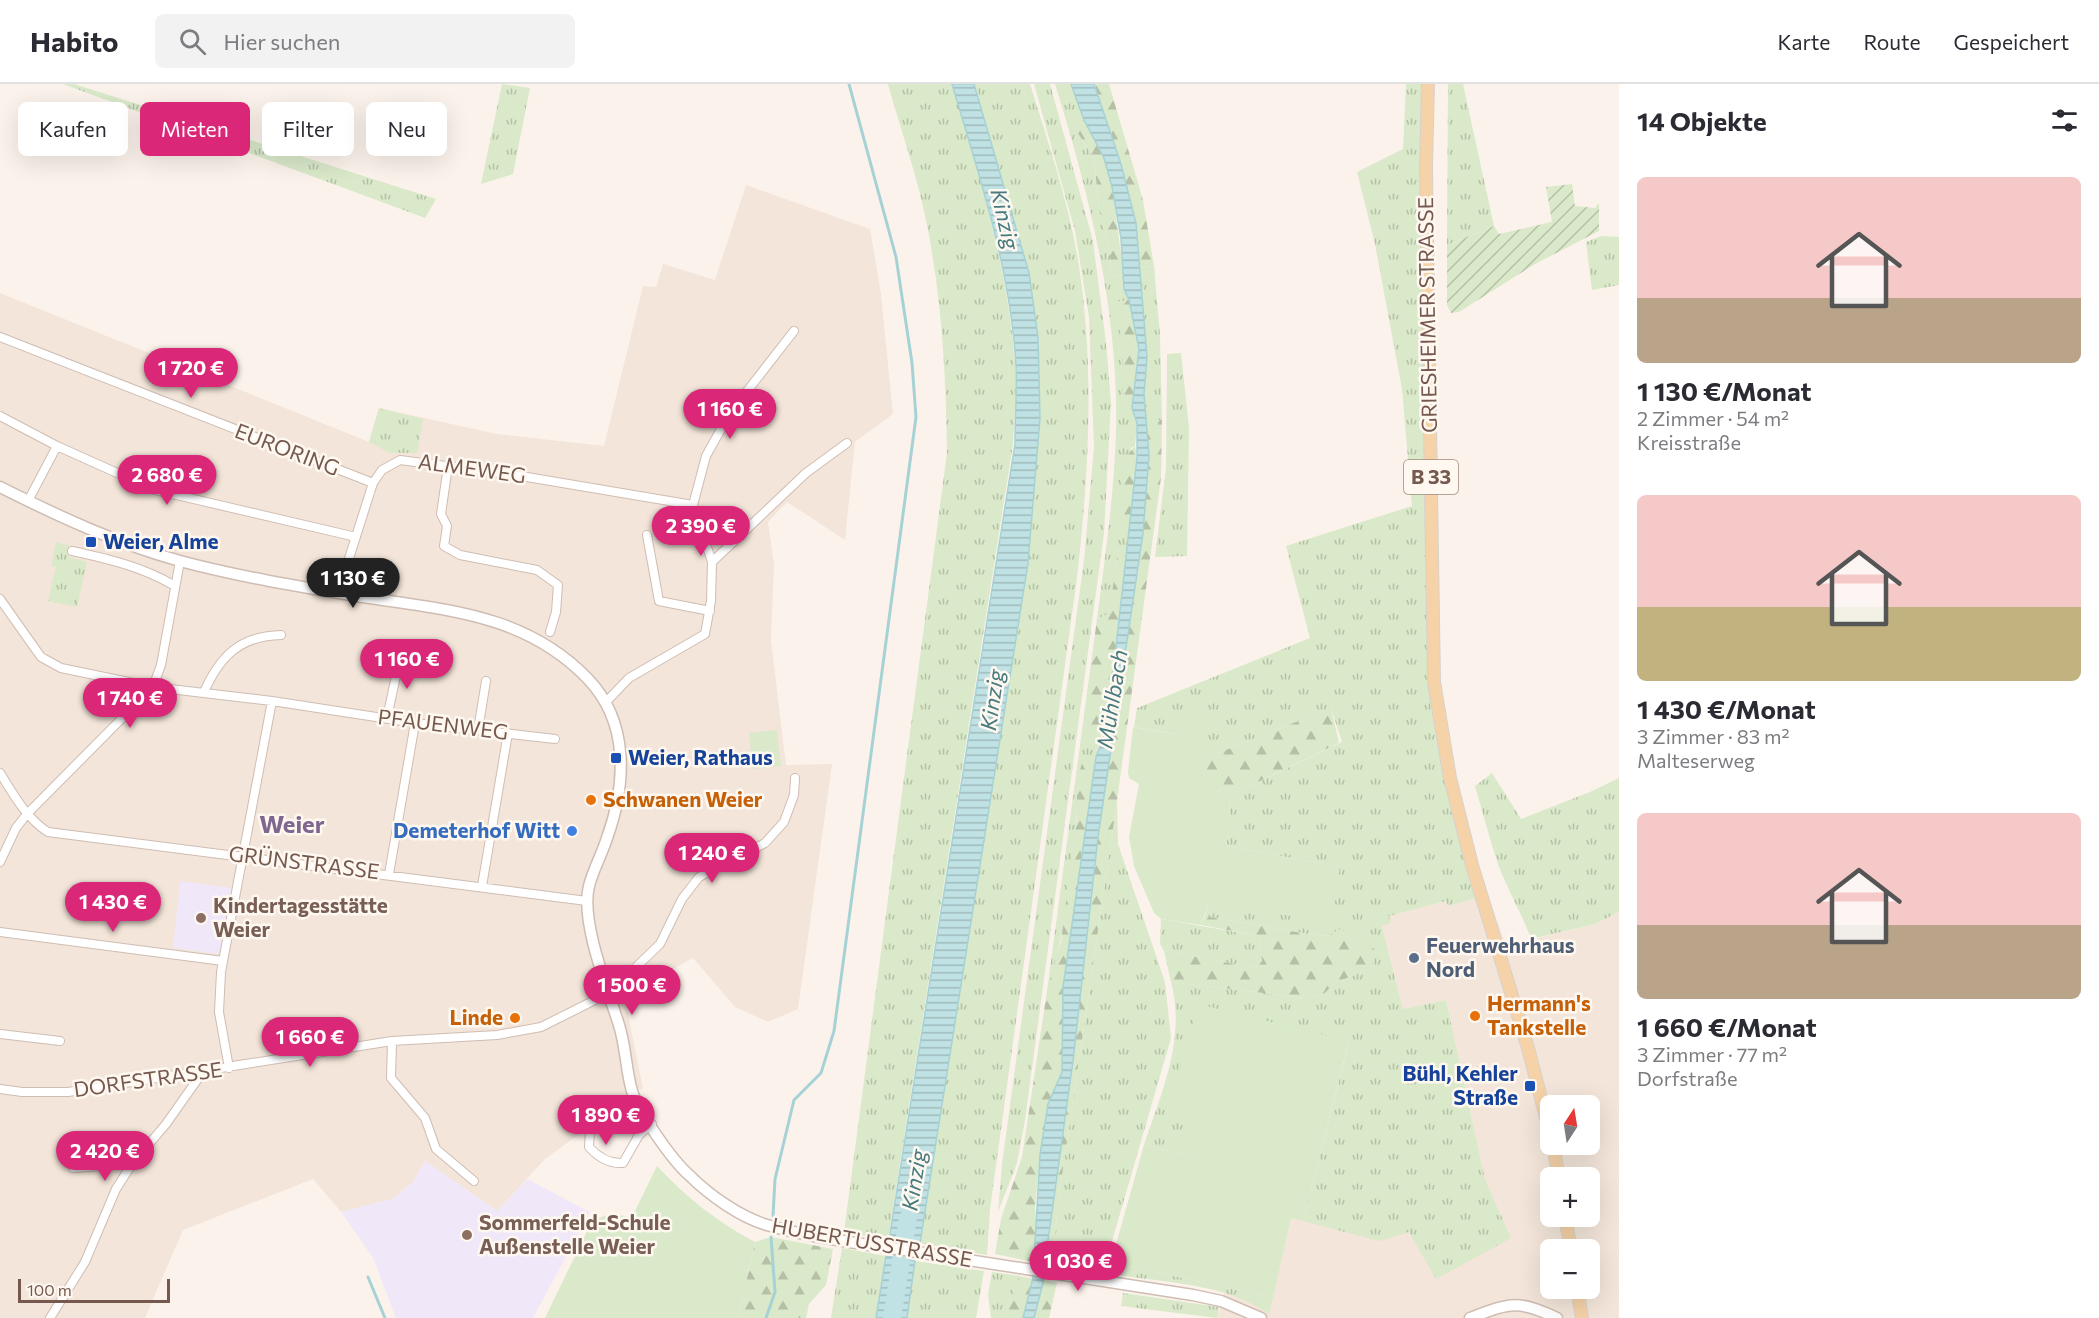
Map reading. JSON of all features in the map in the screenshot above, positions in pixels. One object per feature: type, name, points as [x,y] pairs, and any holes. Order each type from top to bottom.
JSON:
[{"type":"main road","name":"GRIESHEIMER STRASSE","points":[[1428,84],[1426,168],[1434,682],[1450,778],[1472,865],[1528,1047],[1540,1095]]},
{"type":"main road","points":[[1579,1299],[1582,1318]]},
{"type":"street","points":[[606,702],[629,678],[705,634],[710,611],[712,562],[693,505],[706,456],[730,413],[794,331]]},
{"type":"street","name":"EURORING","points":[[0,337],[373,483]]},
{"type":"street","points":[[0,416],[57,446],[155,490],[356,537]]},
{"type":"street","points":[[712,562],[806,473],[847,443]]},
{"type":"street","points":[[28,501],[57,446]]},
{"type":"street","name":"ALMEWEG","points":[[338,593],[373,483],[382,470],[400,460],[693,505]]},
{"type":"street","points":[[448,466],[441,514],[447,526],[444,546],[460,555],[537,570],[558,585],[556,612],[550,632]]},
{"type":"street","name":"HUBERTUSSTRASSE","points":[[0,487],[123,542],[180,561],[269,581],[485,617],[542,642],[587,678],[606,702],[618,735],[621,780],[615,814],[590,884],[587,901],[589,923],[627,1048],[631,1088],[652,1124],[687,1174],[723,1202],[763,1224],[839,1239],[1221,1301],[1261,1318]]},
{"type":"street","points":[[647,535],[659,601],[710,611]]},
{"type":"street","points":[[72,551],[154,573],[175,586]]},
{"type":"street","points":[[0,862],[16,828],[27,814],[153,687],[160,665],[180,561]]},
{"type":"street","name":"PFAUENWEG","points":[[0,599],[41,657],[61,668],[153,687],[272,701],[415,723],[555,739]]},
{"type":"street","points":[[204,693],[213,669],[233,649],[259,635],[281,634]]},
{"type":"street","points":[[387,718],[400,657]]},
{"type":"street","points":[[478,730],[486,681]]},
{"type":"street","points":[[229,1068],[219,1012],[223,961],[272,701]]},
{"type":"street","points":[[389,874],[415,723]]},
{"type":"street","points":[[482,886],[508,733]]},
{"type":"street","name":"GRÜNSTRASSE","points":[[0,774],[35,824],[48,832],[587,901]]},
{"type":"street","name":"DORFSTRASSE","points":[[0,1089],[22,1092],[68,1092],[202,1073],[392,1041],[520,1032],[542,1027],[609,993],[660,944],[682,899],[699,877],[765,843],[784,822],[794,795],[795,778]]},
{"type":"street","points":[[0,932],[223,961]]},
{"type":"street","points":[[0,1034],[60,1041]]},
{"type":"street","points":[[392,1041],[391,1078],[424,1118],[436,1149],[474,1181]]},
{"type":"street","points":[[50,1318],[85,1262],[116,1189],[132,1164],[166,1124],[202,1073]]},
{"type":"street","points":[[636,1099],[590,1130],[589,1147],[597,1156],[617,1164],[623,1163],[639,1135],[652,1124]]},
{"type":"street","points":[[73,1168],[132,1164]]},
{"type":"street","points":[[1470,1318],[1502,1306],[1520,1303],[1557,1318]]},
{"type":"shaded area","name":"Weier","points":[[746,185],[870,229],[881,294],[893,414],[855,442],[845,540],[787,502],[768,522],[774,565],[771,640],[786,765],[832,764],[798,1009],[768,1022],[735,1007],[693,958],[624,995],[643,1088],[545,1159],[497,1211],[425,1161],[413,1182],[392,1199],[341,1212],[313,1179],[183,1230],[145,1318],[0,1318],[0,293],[369,442],[379,408],[497,434],[604,446],[643,286],[656,287],[663,264],[715,280]]},
{"type":"shaded area","name":"Kindertagesstätte Weier","points":[[180,881],[232,888],[220,954],[173,948]]},
{"type":"shaded area","points":[[1488,895],[1506,946],[1595,924],[1619,912],[1619,1318],[1217,1318],[1224,1293],[1254,1303],[1269,1314],[1291,1218],[1409,1231],[1511,1238],[1485,1179],[1446,1000],[1403,1009],[1382,925],[1388,916],[1446,901],[1448,906]]},
{"type":"shaded area","name":"Sommerfeld-Schule Außenstelle Weier","points":[[425,1161],[497,1211],[527,1179],[590,1212],[533,1318],[396,1318],[373,1258],[341,1212],[392,1199],[413,1182]]},
{"type":"green space","points":[[63,84],[74,84],[140,105],[140,113],[128,108],[128,102],[112,102]]},
{"type":"green space","points":[[502,84],[530,88],[513,174],[481,184]]},
{"type":"green space","points":[[888,84],[952,84],[1000,259],[1012,330],[1016,386],[1013,444],[888,1240],[844,1232],[947,453],[942,339],[932,253],[919,190]]},
{"type":"green space","points":[[974,84],[1030,84],[1057,171],[1074,238],[1087,339],[1088,379],[1085,498],[1077,578],[990,1209],[987,1255],[920,1243],[1028,563],[1040,418],[1038,337],[1029,273]]},
{"type":"green space","points":[[1034,84],[1050,84],[1093,241],[1111,403],[1104,533],[1025,1120],[1017,1163],[998,1212],[1002,1164],[1084,560],[1094,447],[1089,317],[1075,231]]},
{"type":"green space","points":[[1055,84],[1071,84],[1084,120],[1074,127],[1094,158],[1099,209],[1110,256],[1111,275],[1124,276],[1124,289],[1129,300],[1117,302],[1123,355],[1123,406],[1132,408],[1137,423],[1135,446],[1131,448],[1117,522],[1131,526],[1129,541],[1118,551],[1109,614],[1097,619],[1115,456],[1116,388],[1113,344],[1100,256],[1080,169]]},
{"type":"green space","points":[[1094,84],[1109,84],[1143,200],[1154,266],[1139,268],[1136,223],[1130,198]]},
{"type":"green space","points":[[1406,84],[1422,84],[1426,605],[1429,664],[1477,898],[1448,906],[1446,901],[1389,916],[1391,923],[1382,926],[1403,1009],[1446,1000],[1485,1179],[1511,1238],[1436,1279],[1409,1232],[1379,1241],[1303,1221],[1349,1042],[1168,1111],[1196,1118],[1186,1155],[1144,1145],[1170,1065],[1174,1044],[1175,1003],[1171,982],[1307,998],[1325,993],[1334,983],[1372,968],[1330,935],[1319,936],[1205,916],[1209,902],[1340,867],[1226,846],[1230,823],[1229,796],[1342,742],[1331,708],[1203,759],[1209,719],[1175,734],[1134,727],[1137,708],[1310,638],[1286,546],[1412,506],[1402,389],[1375,244],[1357,172],[1403,149]]},
{"type":"green space","points":[[1448,84],[1463,84],[1494,226],[1447,245]]},
{"type":"green space","points":[[1084,120],[1104,158],[1112,187],[1124,276],[1111,275],[1110,256],[1099,209],[1094,158],[1074,127]]},
{"type":"green space","points":[[250,140],[262,144],[262,156],[301,156],[436,199],[425,218],[250,153]]},
{"type":"green space","points":[[1572,184],[1575,206],[1595,208],[1599,203],[1599,231],[1535,264],[1459,312],[1451,313],[1447,305],[1447,245],[1494,226],[1499,234],[1552,222],[1546,187]]},
{"type":"green space","points":[[1601,236],[1619,237],[1619,285],[1592,290],[1586,242]]},
{"type":"green space","points":[[1154,266],[1160,335],[1162,420],[1145,420],[1139,268]]},
{"type":"green space","points":[[1129,300],[1139,349],[1132,408],[1123,406],[1123,355],[1116,302]]},
{"type":"green space","points":[[1181,353],[1189,428],[1187,556],[1155,557],[1166,468],[1167,354]]},
{"type":"green space","points":[[379,408],[423,419],[417,453],[390,453],[369,442]]},
{"type":"green space","points":[[1145,420],[1162,420],[1161,478],[1117,801],[1058,1203],[1054,1247],[1058,1255],[1055,1265],[1048,1264],[1047,1248],[1073,1061],[1098,837],[1143,533],[1149,455]]},
{"type":"green space","points":[[1135,446],[1137,458],[1131,526],[1116,522],[1124,459]]},
{"type":"green space","points":[[1129,541],[1107,728],[1101,736],[1082,730],[1097,619],[1109,613],[1118,551]]},
{"type":"green space","points":[[56,542],[70,546],[68,557],[87,562],[77,607],[48,601],[56,567],[51,566]]},
{"type":"green space","points":[[1331,708],[1339,743],[1229,796],[1218,791],[1203,790],[1203,759]]},
{"type":"green space","points":[[1178,715],[1210,719],[1203,759],[1203,789],[1218,791],[1229,796],[1230,823],[1226,846],[1340,867],[1332,923],[1209,902],[1201,925],[1161,919],[1154,913],[1134,866],[1129,837],[1139,784],[1129,778],[1128,772],[1133,727],[1174,734]]},
{"type":"green space","points":[[777,730],[781,766],[753,769],[749,733]]},
{"type":"green space","points":[[1082,730],[1101,736],[1096,757],[1084,757],[1082,766],[1066,909],[1047,991]]},
{"type":"green space","points":[[1084,756],[1096,757],[1063,987],[1062,1072],[1048,1104],[1040,1155],[1035,1207],[1037,1238],[1033,1262],[995,1254],[1001,1219],[1022,1157],[1047,991],[1061,941],[1077,817],[1077,781]]},
{"type":"green space","points":[[1492,773],[1521,819],[1619,778],[1619,912],[1595,924],[1531,939],[1499,867],[1475,786]]},
{"type":"green space","points":[[1117,801],[1118,844],[1165,982],[1171,1038],[1103,1272],[1055,1265],[1058,1255],[1054,1247],[1058,1203]]},
{"type":"green space","points":[[1205,916],[1319,936],[1330,935],[1339,929],[1352,933],[1359,944],[1375,949],[1372,968],[1334,983],[1325,993],[1307,998],[1171,982],[1164,951],[1256,968],[1262,961],[1259,936],[1201,925]]},
{"type":"green space","points":[[1161,919],[1259,936],[1262,961],[1256,968],[1164,951],[1160,944]]},
{"type":"green space","points":[[1198,1004],[1349,1041],[1303,1221],[1291,1218],[1273,1298],[1111,1262],[1144,1145],[1186,1155],[1195,1118],[1168,1111]]},
{"type":"green space","points":[[657,1166],[703,1208],[755,1242],[738,1318],[545,1318],[592,1221],[609,1214],[632,1217]]},
{"type":"green space","points":[[771,1237],[833,1249],[826,1285],[809,1304],[806,1318],[738,1318],[755,1242]]},
{"type":"green space","points":[[842,1248],[886,1256],[876,1318],[831,1318]]},
{"type":"green space","points":[[915,1261],[984,1271],[976,1318],[907,1318]]},
{"type":"green space","points":[[1111,1262],[1273,1298],[1269,1314],[1235,1296],[1216,1291],[1118,1275],[1112,1272]]},
{"type":"green space","points":[[992,1272],[1019,1276],[1004,1318],[991,1318],[988,1294]]},
{"type":"green space","points":[[1019,1276],[1033,1279],[1023,1318],[1004,1318]]},
{"type":"green space","points":[[1043,1280],[1057,1283],[1049,1318],[1034,1318]]},
{"type":"green space","points":[[1123,1293],[1219,1307],[1217,1318],[1121,1306]]},
{"type":"water","points":[[952,84],[974,84],[1029,273],[1038,337],[1040,418],[1028,563],[920,1243],[889,1240],[1015,444],[1016,366],[1008,294],[992,223]]},
{"type":"water","name":"Mühlbach","points":[[1071,84],[1094,84],[1121,164],[1136,223],[1147,357],[1144,394],[1149,455],[1143,533],[1098,837],[1073,1061],[1047,1248],[1048,1264],[1034,1318],[1023,1318],[1033,1278],[1040,1155],[1048,1104],[1062,1072],[1063,987],[1096,757],[1107,728],[1137,458],[1137,423],[1132,408],[1139,349],[1129,300],[1124,289],[1121,238],[1112,187],[1104,158],[1084,120]]},
{"type":"water","points":[[886,1256],[915,1261],[907,1318],[876,1318]]},
{"type":"waterway","points":[[773,1216],[775,1179],[794,1100],[821,1073],[834,1031],[916,417],[912,363],[896,257],[849,84]]},
{"type":"waterway","name":"Kinzig","points":[[892,1318],[908,1218]]},
{"type":"waterway","points":[[766,1318],[775,1292],[771,1237]]},
{"type":"waterway","points":[[368,1277],[385,1318]]},
{"type":"place","name":"Weier, Alme","points":[[91,542]]},
{"type":"place","name":"Weier, Rathaus","points":[[616,758]]},
{"type":"place","name":"Schwanen Weier","points":[[591,800]]},
{"type":"place","name":"Demeterhof Witt","points":[[572,831]]},
{"type":"place","name":"Kindertagesstätte Weier","points":[[201,918]]},
{"type":"place","name":"Feuerwehrhaus Nord","points":[[1414,958]]},
{"type":"place","name":"Hermann's Tankstelle","points":[[1475,1016]]},
{"type":"place","name":"Linde","points":[[515,1018]]},
{"type":"place","name":"Bühl, Kehler Straße","points":[[1530,1086]]},
{"type":"place","name":"Sommerfeld-Schule Außenstelle Weier","points":[[467,1235]]},
{"type":"district","name":"Weier","points":[[292,825]]}]
